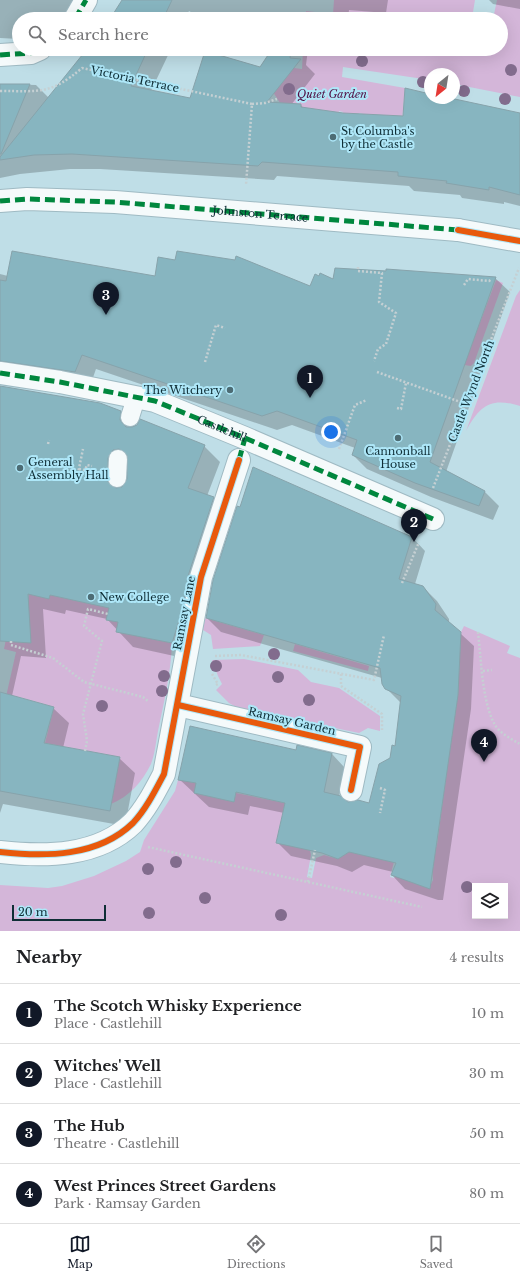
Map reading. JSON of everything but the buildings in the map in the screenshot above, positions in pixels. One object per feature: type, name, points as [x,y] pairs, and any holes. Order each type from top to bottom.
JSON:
[{"type":"street","points":[[80,12],[86,0]]},
{"type":"street","points":[[0,55],[12,54]]},
{"type":"street","name":"Johnston Terrace","points":[[0,201],[27,198],[115,202],[458,230],[520,241]]},
{"type":"street","name":"Castlehill","points":[[0,372],[60,382],[133,407],[155,401],[330,474],[428,517]]},
{"type":"street","name":"Ramsay Lane","points":[[0,852],[24,855],[57,854],[95,847],[108,841],[133,822],[145,808],[164,774],[201,577],[245,438]]},
{"type":"street","name":"Ramsay Garden","points":[[178,705],[360,747],[351,790]]},
{"type":"lane","points":[[117,478],[118,459]]},
{"type":"path","points":[[248,165],[252,104]]},
{"type":"path","points":[[358,267],[358,271],[382,273],[379,302],[396,313],[386,344],[378,349],[374,361]]},
{"type":"path","points":[[464,285],[468,280],[489,281],[492,279]]},
{"type":"path","points":[[205,362],[216,325],[225,328]]},
{"type":"path","points":[[377,372],[466,404]]},
{"type":"path","points":[[397,408],[401,409],[404,401],[406,382]]},
{"type":"path","points":[[330,474],[355,405],[367,400]]},
{"type":"path","points":[[48,444],[49,440]]},
{"type":"path","points":[[77,478],[83,449]]},
{"type":"path","points":[[79,469],[85,470],[86,467]]},
{"type":"path","points":[[85,751],[87,742],[83,714],[102,641],[84,626],[88,609],[108,614]]},
{"type":"path","points":[[478,632],[489,710],[494,724],[504,734],[520,744]]},
{"type":"path","points":[[208,656],[242,655],[374,680],[384,635]]},
{"type":"path","points":[[12,641],[11,645],[53,658],[84,682],[143,697]]},
{"type":"path","points":[[483,671],[492,670]]},
{"type":"path","points":[[212,672],[218,684],[214,687]]},
{"type":"path","points":[[341,674],[341,686],[382,714],[382,736]]},
{"type":"path","points":[[375,787],[385,790],[380,813]]},
{"type":"path","points":[[142,846],[422,907]]},
{"type":"path","points":[[308,882],[315,850]]},
{"type":"green space","points":[[334,0],[475,0],[473,12],[333,12]]},
{"type":"green space","name":"Quiet Garden","points":[[497,0],[520,0],[520,97],[460,85],[460,68],[424,68],[424,79],[343,67],[342,77],[405,88],[402,121],[363,118],[363,114],[359,113],[358,118],[343,116],[343,112],[339,111],[338,116],[301,112],[301,104],[280,103],[273,92],[294,68],[302,69],[303,56],[508,56],[508,12],[494,12]]},
{"type":"green space","points":[[496,280],[503,283],[474,363],[471,366],[464,365]]},
{"type":"green space","points":[[520,290],[520,406],[501,402],[487,405],[476,415],[466,431],[516,296]]},
{"type":"green space","points":[[29,594],[49,599],[50,595],[109,608],[106,620],[118,622],[116,632],[172,643],[167,687],[151,764],[144,777],[130,793],[111,804],[120,757],[45,743],[54,707],[19,697],[14,721],[1,719],[16,652],[4,649],[6,639],[23,620]]},
{"type":"green space","points":[[205,618],[264,635],[260,646],[213,649],[211,635],[203,630]]},
{"type":"green space","points":[[464,626],[510,646],[507,653],[520,658],[520,931],[0,931],[0,885],[48,888],[62,886],[94,876],[126,861],[140,852],[144,840],[175,791],[178,780],[196,783],[194,793],[234,802],[236,793],[285,803],[276,843],[310,850],[311,855],[307,877],[312,878],[316,858],[324,855],[338,859],[349,852],[394,862],[390,877],[394,878],[396,874],[424,887],[431,884],[433,880],[431,858],[437,845],[458,695],[461,632]]},
{"type":"green space","points":[[295,644],[369,666],[368,671],[293,651]]},
{"type":"green space","points":[[244,659],[298,670],[311,682],[339,688],[380,716],[380,731],[368,728],[359,733],[238,708],[229,703],[216,690],[222,684],[212,660]]},
{"type":"marked path","points":[[79,12],[86,0]]},
{"type":"marked path","points":[[0,55],[12,54]]},
{"type":"marked path","points":[[0,201],[27,199],[115,202],[458,230]]},
{"type":"marked path","points":[[0,373],[60,382],[155,401],[433,519]]},
{"type":"marked path","points":[[239,460],[245,438]]},
{"type":"cycle path","points":[[458,230],[520,241]]},
{"type":"cycle path","points":[[0,852],[17,854],[53,854],[70,852],[104,843],[133,823],[150,800],[164,774],[201,577],[239,460]]},
{"type":"cycle path","points":[[178,705],[360,747],[351,790]]},
{"type":"place","name":"St Columba's by the Castle","points":[[333,137]]},
{"type":"place","name":"The Hub","points":[[106,315]]},
{"type":"place","name":"The Witchery","points":[[230,390]]},
{"type":"place","name":"The Scotch Whisky Experience","points":[[310,398]]},
{"type":"place","name":"Cannonball House","points":[[398,438]]},
{"type":"place","name":"General Assembly Hall","points":[[20,468]]},
{"type":"place","name":"Witches' Well","points":[[414,542]]},
{"type":"place","name":"New College","points":[[91,597]]},
{"type":"place","name":"West Princes Street Gardens","points":[[484,762]]}]
